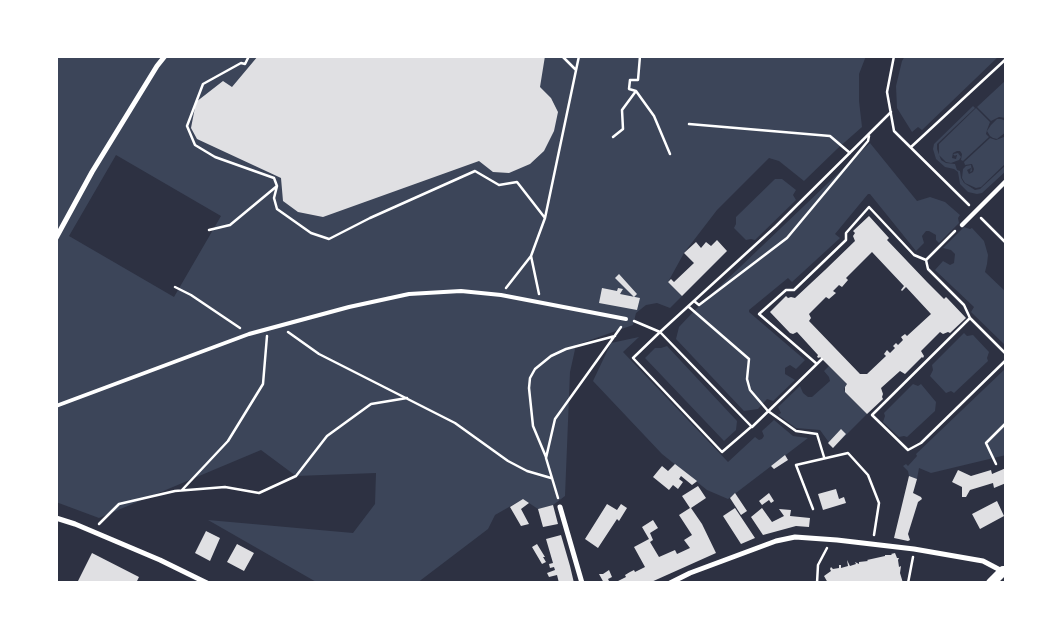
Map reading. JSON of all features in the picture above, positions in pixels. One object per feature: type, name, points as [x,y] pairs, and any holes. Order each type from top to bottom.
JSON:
[{"type":"main road","points":[[991,583],[1004,571]]},
{"type":"street","points":[[56,238],[92,172],[165,56]]},
{"type":"street","points":[[962,225],[1006,181]]},
{"type":"street","points":[[560,507],[582,583]]},
{"type":"street","points":[[56,518],[160,560],[207,583]]},
{"type":"street","points":[[670,583],[690,573],[776,541],[795,537],[872,544],[958,556],[983,561],[1004,571]]},
{"type":"lane","points":[[56,406],[249,334],[349,307],[409,294],[461,291],[501,295],[626,319]]},
{"type":"path","points":[[250,56],[245,64],[241,63],[203,84],[187,126],[196,145],[215,157],[274,178],[277,186],[274,198],[277,209],[311,233],[329,239],[370,218],[475,171],[499,185],[517,182],[545,218]]},
{"type":"path","points":[[562,56],[576,70]]},
{"type":"path","points":[[501,295],[531,256],[545,218],[579,56]]},
{"type":"path","points":[[640,56],[638,80],[630,80],[629,89],[636,91],[654,116],[670,154]]},
{"type":"path","points":[[894,56],[887,92],[894,131],[1006,243]]},
{"type":"path","points":[[911,147],[1006,59]]},
{"type":"path","points":[[613,137],[623,129],[622,110],[636,91]]},
{"type":"path","points":[[822,359],[752,427],[722,452],[633,358],[776,226],[892,112]]},
{"type":"path","points":[[689,124],[830,136],[850,153]]},
{"type":"path","points":[[694,301],[698,305],[787,238],[868,141],[869,134]]},
{"type":"path","points":[[209,230],[230,225],[277,186]]},
{"type":"path","points":[[817,364],[759,314],[786,290],[794,290],[846,240],[846,233],[869,207],[914,255],[926,260]]},
{"type":"path","points":[[926,260],[962,225]]},
{"type":"path","points":[[531,256],[541,302]]},
{"type":"path","points":[[926,260],[928,268],[964,305],[970,318],[1006,354]]},
{"type":"path","points":[[175,287],[191,295],[249,334]]},
{"type":"path","points":[[688,307],[749,359],[747,379],[750,390],[768,411],[796,431],[816,434],[824,457]]},
{"type":"path","points":[[970,318],[872,415],[908,450],[921,443],[1006,360]]},
{"type":"path","points":[[546,458],[555,419],[626,319],[660,332],[752,427]]},
{"type":"path","points":[[279,326],[320,354],[455,423],[494,451],[527,471],[552,478]]},
{"type":"path","points":[[181,491],[228,441],[263,384],[268,329]]},
{"type":"path","points":[[560,507],[546,458],[533,426],[528,388],[530,378],[535,369],[551,356],[566,349],[615,336]]},
{"type":"path","points":[[92,531],[119,504],[181,491],[225,487],[259,494],[296,476],[326,436],[371,404],[407,398]]},
{"type":"path","points":[[996,464],[986,443],[1006,423]]},
{"type":"path","points":[[813,509],[796,465],[848,453],[868,475],[879,504],[872,544]]},
{"type":"path","points":[[817,583],[818,565],[831,540]]},
{"type":"path","points":[[908,583],[914,549]]},
{"type":"shaded area","points":[[56,56],[866,56],[859,74],[859,101],[862,127],[804,181],[779,161],[769,158],[717,210],[684,253],[668,282],[682,296],[670,308],[657,303],[646,305],[636,313],[633,325],[576,345],[570,372],[565,496],[553,505],[538,509],[523,499],[495,515],[488,529],[417,583],[318,583],[208,520],[353,533],[375,504],[376,473],[296,476],[261,450],[99,518],[56,502]],"holes":[[[116,155],[221,216],[174,297],[69,236]]]},
{"type":"shaded area","points":[[905,56],[999,56],[922,130],[918,127],[912,132],[897,108],[896,86]]},
{"type":"shaded area","points":[[1006,80],[1006,118],[999,117],[991,121],[977,107]]},
{"type":"shaded area","points":[[973,106],[975,108],[937,144],[937,149],[941,160],[946,163],[955,164],[957,170],[960,171],[964,183],[975,190],[980,189],[1006,165],[1006,171],[982,193],[977,194],[968,192],[960,184],[958,172],[945,167],[936,159],[933,149],[934,144]]},
{"type":"shaded area","points":[[976,108],[990,122],[986,134],[989,137],[963,161],[961,160],[962,154],[960,151],[957,151],[953,153],[952,158],[956,159],[957,155],[953,154],[958,153],[961,157],[959,160],[951,163],[946,162],[939,155],[939,144]]},
{"type":"shaded area","points":[[997,119],[1006,121],[1006,132],[997,139],[990,136],[987,131]]},
{"type":"shaded area","points":[[1004,137],[1006,139],[1006,163],[981,187],[976,188],[965,183],[962,178],[963,169],[971,165],[972,171],[970,172],[971,168],[967,170],[969,174],[973,172],[974,169],[972,164],[965,165],[964,162],[990,138],[996,140]]},
{"type":"shaded area","points":[[870,143],[917,201],[930,197],[945,202],[960,215],[958,218],[959,223],[939,243],[936,240],[936,235],[926,231],[922,236],[924,243],[916,251],[870,194],[868,194],[835,234],[840,238],[792,282],[788,278],[749,310],[805,360],[796,369],[790,365],[785,368],[785,374],[795,380],[773,401],[767,399],[758,409],[744,411],[676,339],[679,327]]},
{"type":"shaded area","points":[[775,179],[782,179],[796,190],[793,195],[796,200],[755,240],[746,240],[734,228],[736,217]]},
{"type":"shaded area","points":[[964,227],[972,228],[984,241],[988,255],[985,272],[1006,292],[1006,346],[971,312],[974,307],[935,270],[943,261],[950,265],[954,263],[955,254],[951,250],[943,248]]},
{"type":"shaded area","points":[[964,333],[967,336],[973,335],[989,352],[988,361],[954,393],[951,391],[946,393],[930,376],[933,370],[932,365]]},
{"type":"shaded area","points":[[639,337],[623,352],[728,462],[755,437],[759,440],[762,439],[764,436],[762,431],[774,420],[793,436],[808,438],[728,499],[707,490],[662,454],[593,381],[611,343]]},
{"type":"shaded area","points":[[667,346],[737,421],[736,430],[724,441],[645,358],[655,348]]},
{"type":"shaded area","points":[[829,366],[847,384],[844,389],[845,392],[867,414],[833,448],[820,430],[796,428],[778,415],[781,413],[778,407],[800,386],[803,393],[808,397],[812,397],[830,381],[824,371]]},
{"type":"shaded area","points":[[1006,368],[1006,455],[931,473],[919,468],[917,479],[909,476],[908,471],[903,466],[906,464],[908,466],[917,456],[916,454]]},
{"type":"shaded area","points":[[913,384],[918,386],[921,384],[936,402],[935,411],[907,437],[899,437],[883,422],[884,413]]},
{"type":"building","points":[[258,56],[545,56],[540,87],[551,98],[558,112],[554,131],[544,151],[530,164],[509,173],[493,172],[479,161],[323,217],[298,212],[283,201],[281,178],[197,139],[191,128],[196,102],[223,81],[232,87]]},
{"type":"building","points":[[869,216],[889,238],[887,240],[944,299],[946,297],[966,318],[950,333],[943,334],[940,332],[921,351],[924,356],[923,358],[905,374],[900,371],[881,388],[883,399],[867,414],[845,392],[847,384],[820,357],[817,357],[818,355],[797,332],[790,333],[770,312],[786,296],[788,298],[795,298],[855,241],[853,236],[855,233],[853,231]],"holes":[[[872,252],[904,286],[901,290],[906,287],[931,314],[907,336],[905,334],[901,337],[903,340],[898,345],[896,343],[893,346],[895,348],[890,353],[887,350],[884,354],[886,356],[867,374],[860,374],[809,321],[811,318],[809,314],[826,297],[829,299],[836,293],[833,291],[839,285],[842,287],[848,280],[846,278]]]},
{"type":"building","points":[[717,240],[727,251],[682,296],[668,282],[671,279],[674,282],[694,263],[684,253],[696,242],[701,248],[706,242],[711,246]]},
{"type":"building","points":[[619,274],[637,294],[634,297],[615,278]]},
{"type":"building","points":[[602,288],[617,291],[618,288],[623,289],[620,294],[640,298],[637,310],[599,303]]},
{"type":"building","points":[[841,429],[846,434],[833,448],[828,443]]},
{"type":"building","points":[[785,455],[788,460],[774,469],[771,466]]},
{"type":"building","points":[[675,464],[697,481],[692,485],[681,476],[679,479],[683,482],[678,489],[673,485],[669,490],[653,477],[662,466],[668,471]]},
{"type":"building","points":[[1006,468],[1006,483],[994,488],[993,483],[970,490],[966,497],[962,497],[962,487],[952,482],[958,470],[971,476],[991,470],[992,474]]},
{"type":"building","points":[[909,476],[917,479],[913,493],[922,499],[918,502],[908,534],[910,540],[908,541],[894,538]]},
{"type":"building","points":[[698,486],[706,498],[691,508],[702,524],[716,553],[649,583],[614,583],[626,577],[625,575],[630,572],[634,570],[635,572],[645,567],[634,547],[649,539],[642,527],[653,520],[658,528],[650,533],[653,540],[650,542],[659,557],[675,550],[677,554],[690,548],[684,540],[692,535],[679,515],[690,508],[682,496]]},
{"type":"building","points":[[836,489],[839,499],[844,497],[846,503],[823,510],[818,494]]},
{"type":"building","points":[[735,493],[747,511],[741,515],[730,498]]},
{"type":"building","points":[[769,493],[774,501],[771,503],[769,500],[762,505],[759,501]]},
{"type":"building","points":[[523,499],[529,503],[521,509],[529,524],[521,526],[510,507]]},
{"type":"building","points":[[997,501],[1004,516],[980,529],[972,514]]},
{"type":"building","points":[[607,504],[617,510],[621,504],[627,508],[619,521],[617,519],[598,548],[585,539]]},
{"type":"building","points":[[553,505],[558,524],[543,527],[538,509]]},
{"type":"building","points":[[735,508],[755,538],[741,544],[723,516]]},
{"type":"building","points":[[762,508],[772,522],[784,516],[779,509],[791,510],[790,516],[810,518],[809,527],[796,526],[763,535],[751,517]]},
{"type":"building","points":[[206,531],[220,538],[210,561],[195,553]]},
{"type":"building","points":[[561,535],[574,583],[559,583],[557,575],[549,577],[547,573],[555,570],[554,567],[550,568],[549,564],[553,563],[546,539]]},
{"type":"building","points":[[237,544],[254,553],[244,571],[227,562]]},
{"type":"building","points":[[537,544],[545,557],[543,557],[546,562],[542,564],[532,547]]},
{"type":"building","points":[[92,553],[139,577],[136,583],[77,583]]},
{"type":"building","points":[[895,553],[897,558],[899,558],[903,583],[828,583],[824,576],[831,571],[831,567],[833,569],[839,568],[839,565],[841,565],[841,568],[848,566],[847,560],[850,566],[856,564],[855,562],[859,564],[859,562]]},
{"type":"building","points":[[609,570],[612,577],[608,579],[610,583],[604,583],[599,574]]}]
